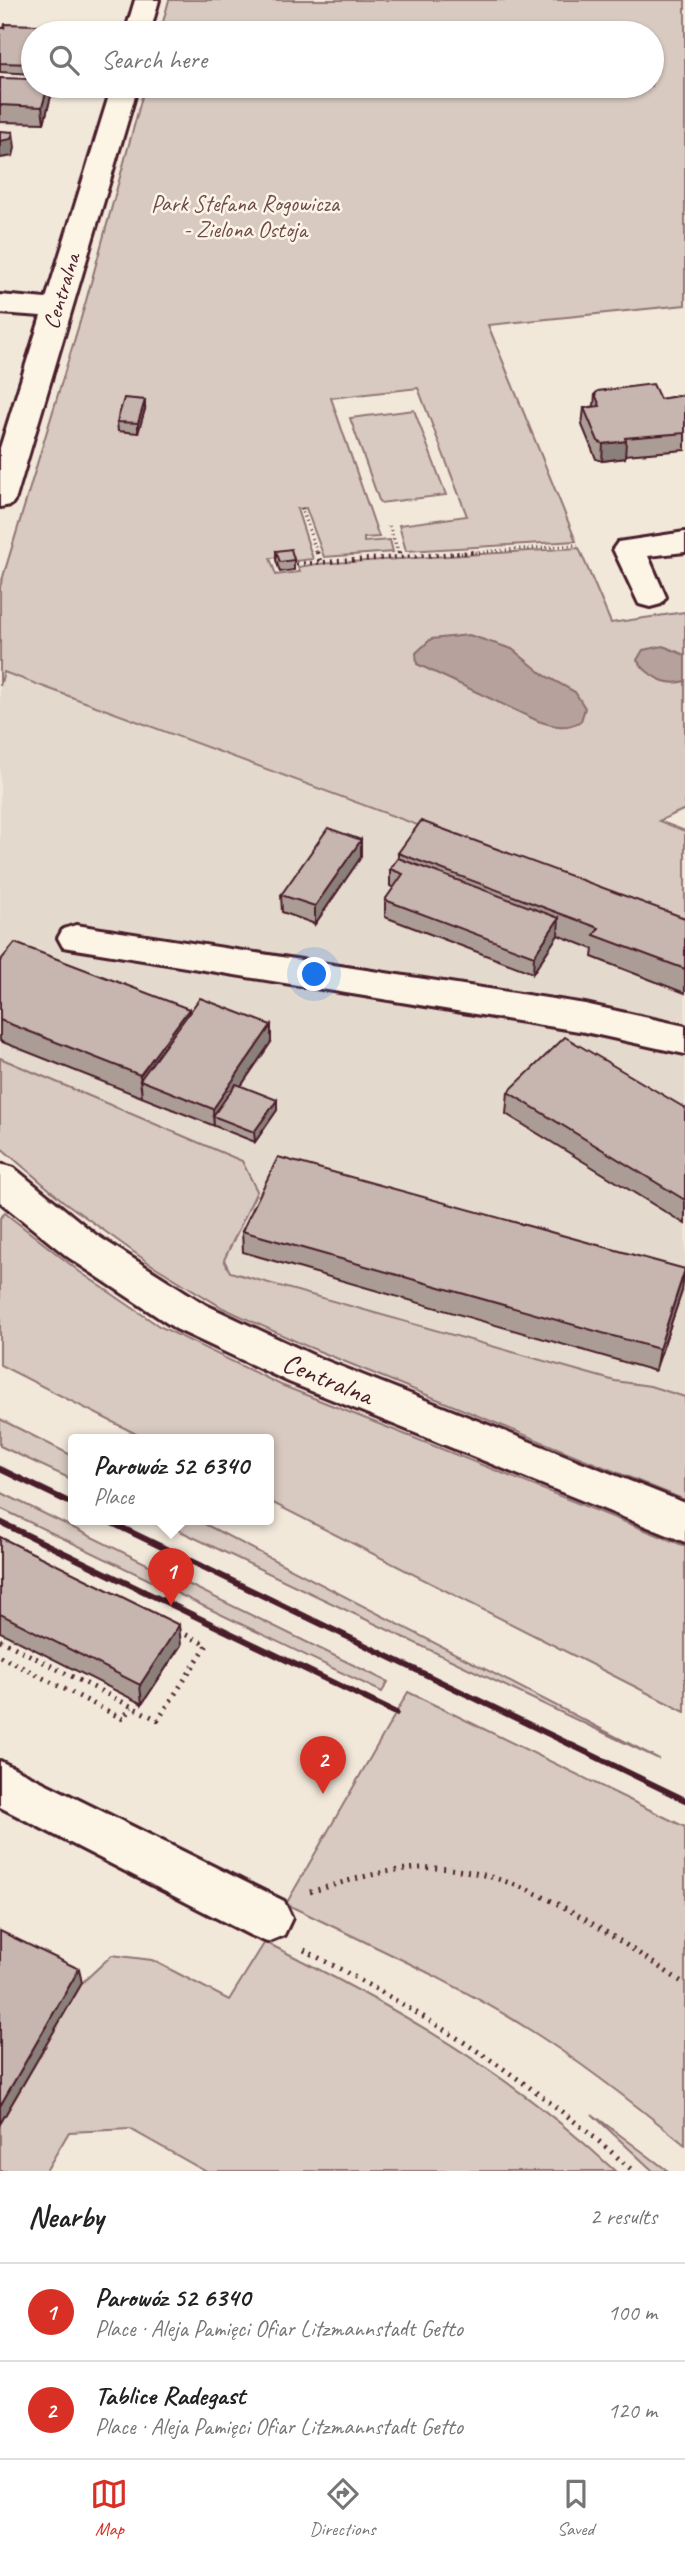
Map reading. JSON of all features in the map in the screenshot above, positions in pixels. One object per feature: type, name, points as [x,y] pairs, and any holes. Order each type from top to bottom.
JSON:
[{"type":"street","points":[[141,21],[147,0]]},
{"type":"street","name":"Centralna","points":[[0,498],[55,308],[121,98]]},
{"type":"street","points":[[0,304],[55,308]]},
{"type":"street","points":[[650,597],[629,549],[685,542]]},
{"type":"street","points":[[76,938],[585,1018],[685,1040]]},
{"type":"street","name":"Centralna","points":[[0,1179],[82,1246],[191,1317],[304,1370],[685,1523]]},
{"type":"street","points":[[0,1783],[259,1914]]},
{"type":"path","points":[[302,508],[320,561]]},
{"type":"path","points":[[389,526],[400,555]]},
{"type":"path","points":[[296,564],[578,545]]},
{"type":"path","points":[[0,1640],[158,1720],[207,1645],[171,1627]]},
{"type":"path","points":[[0,1656],[123,1719],[131,1707]]},
{"type":"path","points":[[633,2171],[588,2128],[506,2065],[435,2019],[270,1933],[259,1914],[347,1881],[435,1868],[488,1875],[547,1899],[685,1984]]},
{"type":"shaded area","points":[[469,635],[512,649],[544,675],[575,692],[585,708],[581,721],[554,726],[538,721],[417,664],[416,653],[431,639]]},
{"type":"shaded area","points":[[663,646],[685,655],[685,681],[658,679],[646,671],[637,660],[643,650]]},
{"type":"shaded area","points":[[3,672],[685,924],[685,1397],[650,1386],[615,1381],[230,1272],[223,1260],[257,1192],[242,1161],[0,1058],[0,686]]},
{"type":"green space","name":"Park Stefana Rogowicza - Zielona Ostoja","points":[[169,0],[685,0],[685,305],[488,325],[576,541],[406,551],[399,525],[467,516],[418,388],[331,398],[379,537],[364,538],[364,542],[390,540],[393,552],[324,557],[306,508],[297,509],[313,559],[295,561],[293,555],[270,558],[276,575],[300,572],[298,567],[317,564],[579,548],[611,623],[685,612],[685,809],[659,821],[685,831],[685,924],[4,672],[0,686],[0,587],[84,308],[142,98],[664,98],[664,21],[163,21]]},
{"type":"green space","points":[[414,410],[446,495],[380,503],[350,418]]},
{"type":"green space","points":[[0,1058],[242,1161],[257,1191],[224,1260],[230,1272],[615,1381],[650,1386],[685,1397],[685,1500],[304,1345],[223,1308],[149,1263],[63,1201],[0,1147]]},
{"type":"green space","points":[[5,1213],[80,1272],[159,1326],[281,1385],[685,1546],[685,1712],[274,1504],[274,1434],[136,1434],[0,1365],[0,1218]]},
{"type":"green space","points":[[0,1419],[68,1453],[68,1478],[0,1446]]},
{"type":"green space","points":[[0,1492],[388,1682],[382,1692],[0,1508]]},
{"type":"green space","points":[[168,1525],[207,1525],[659,1759]]},
{"type":"green space","points":[[408,1692],[685,1827],[685,2145],[590,2071],[501,2012],[286,1904]]},
{"type":"green space","points":[[265,1942],[359,1991],[449,2043],[534,2103],[615,2171],[205,2171],[130,2129],[69,2132],[46,2171],[0,2171],[0,2124],[82,1983],[112,1955],[152,1960],[229,2000]]},
{"type":"green space","points":[[592,2114],[668,2171],[653,2171]]},
{"type":"building","points":[[5,24],[21,25],[21,64],[0,63],[0,28],[4,28]]},
{"type":"building","points":[[0,78],[21,79],[21,98],[45,98],[42,107],[0,105]]},
{"type":"building","points":[[0,131],[13,132],[11,139],[0,141]]},
{"type":"building","points":[[653,384],[660,399],[685,395],[685,433],[625,438],[626,441],[603,444],[598,441],[584,408],[600,406],[595,394],[598,391]]},
{"type":"building","points":[[124,398],[145,400],[138,423],[117,422]]},
{"type":"building","points":[[291,549],[294,560],[280,562],[276,551]]},
{"type":"building","points":[[421,821],[685,918],[685,969],[594,935],[599,928],[398,853]]},
{"type":"building","points":[[328,828],[361,840],[315,906],[281,895]]},
{"type":"building","points":[[398,858],[559,918],[534,956],[385,900],[403,874],[390,869]]},
{"type":"building","points":[[15,943],[189,1009],[140,1075],[0,1020],[0,961]]},
{"type":"building","points":[[200,998],[271,1025],[213,1109],[140,1080]]},
{"type":"building","points":[[565,1037],[685,1108],[685,1200],[508,1092]]},
{"type":"building","points":[[236,1084],[277,1100],[254,1132],[213,1116]]},
{"type":"building","points":[[278,1157],[685,1269],[659,1349],[242,1231]]},
{"type":"building","points":[[0,1537],[179,1625],[140,1685],[0,1614]]},
{"type":"building","points":[[0,1931],[79,1969],[0,2106]]},
{"type":"railway","points":[[0,1469],[68,1502]]},
{"type":"railway","points":[[0,1522],[396,1713]]},
{"type":"railway","points":[[116,1525],[685,1800]]},
{"type":"place","name":"Parowóz 52 6340","points":[[171,1606]]},
{"type":"place","name":"Tablice Radegast","points":[[323,1794]]}]
